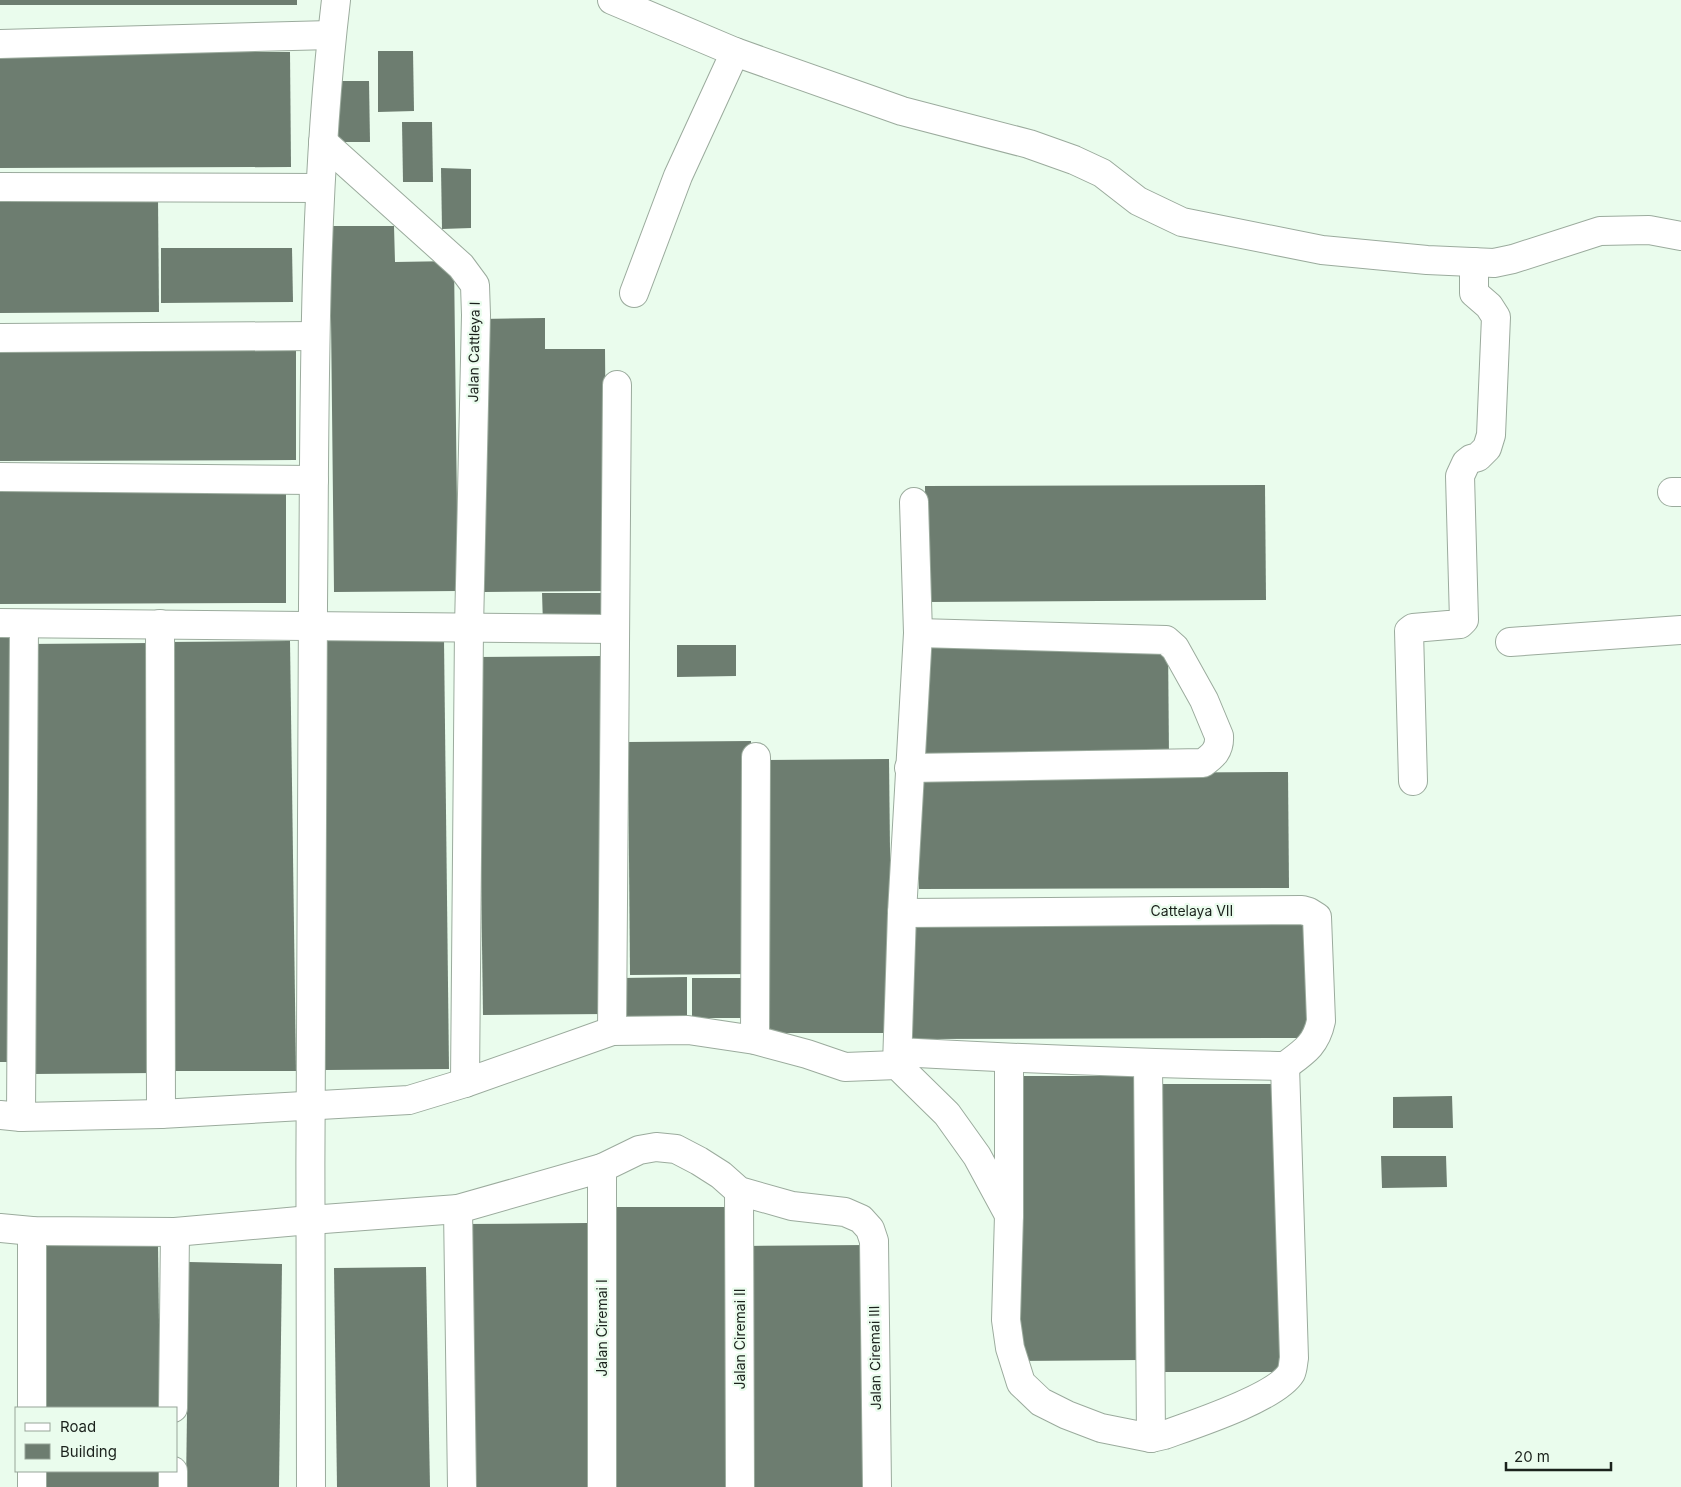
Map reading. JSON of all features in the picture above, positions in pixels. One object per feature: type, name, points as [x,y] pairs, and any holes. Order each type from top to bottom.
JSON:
[{"type":"street","points":[[311,1487],[309,1118],[316,336],[320,188],[336,0]]},
{"type":"street","points":[[612,0],[735,52],[902,111],[1029,144],[1074,160],[1102,174],[1138,201],[1182,222],[1322,250],[1427,260],[1494,263],[1513,259],[1600,231],[1649,230],[1681,236]]},
{"type":"street","points":[[0,44],[332,35]]},
{"type":"street","points":[[634,293],[678,176],[735,52]]},
{"type":"street","name":"Jalan Cattleya I","points":[[323,142],[461,266],[474,284],[476,315],[469,628],[465,1083]]},
{"type":"street","points":[[0,187],[320,188]]},
{"type":"street","points":[[1413,781],[1409,631],[1413,628],[1460,624],[1464,620],[1460,476],[1466,463],[1483,453],[1487,448],[1492,435],[1496,317],[1490,306],[1474,293],[1474,262]]},
{"type":"street","points":[[0,338],[316,336]]},
{"type":"street","points":[[612,1031],[617,385]]},
{"type":"street","points":[[0,476],[314,480]]},
{"type":"street","points":[[914,502],[918,633],[909,768],[897,1058],[947,1114],[977,1156],[1009,1215]]},
{"type":"street","points":[[615,629],[12,623],[11,1116],[161,1114],[309,1118],[409,1100],[465,1083],[612,1031],[688,1030],[755,1040],[846,1067],[897,1058],[1009,1058],[1285,1066],[1294,1358],[1291,1372],[1282,1384],[1255,1400],[1164,1435],[1151,1438],[1101,1428],[1067,1415],[1041,1402],[1022,1383],[1010,1348],[1006,1320],[1009,1215],[1009,1058]]},
{"type":"street","points":[[160,624],[161,1114]]},
{"type":"street","points":[[1510,642],[1681,630]]},
{"type":"street","points":[[909,768],[1203,763],[1213,756],[1220,741],[1204,700],[1175,648],[1166,640],[918,633]]},
{"type":"street","points":[[755,1040],[756,757]]},
{"type":"street","name":"Cattelaya VII","points":[[902,913],[1302,910],[1309,912],[1317,917],[1321,1021],[1318,1035],[1309,1046],[1285,1066]]},
{"type":"street","points":[[1148,1063],[1151,1438]]},
{"type":"street","points":[[0,1228],[32,1231],[174,1232],[310,1209],[458,1209],[602,1168],[639,1150],[656,1147],[676,1149],[721,1175],[739,1191]]},
{"type":"street","name":"Jalan Ciremai I","points":[[602,1168],[602,1487]]},
{"type":"street","name":"Jalan Ciremai III","points":[[739,1191],[792,1206],[845,1212],[861,1219],[870,1229],[874,1241],[877,1487]]},
{"type":"street","name":"Jalan Ciremai II","points":[[739,1191],[740,1487]]},
{"type":"street","points":[[458,1209],[462,1487]]},
{"type":"street","points":[[32,1231],[32,1407]]},
{"type":"street","points":[[173,1407],[174,1232]]},
{"type":"street","points":[[32,1472],[32,1487]]},
{"type":"street","points":[[172,1487],[173,1472]]},
{"type":"building","points":[[0,0],[297,0],[297,5],[0,5]]},
{"type":"building","points":[[378,51],[413,51],[414,111],[378,112]]},
{"type":"building","points":[[290,52],[291,167],[0,168],[0,53]]},
{"type":"building","points":[[332,81],[369,81],[370,142],[333,142]]},
{"type":"building","points":[[402,122],[432,122],[433,182],[403,182]]},
{"type":"building","points":[[441,168],[471,169],[471,228],[442,229]]},
{"type":"building","points":[[0,197],[158,198],[159,312],[0,313]]},
{"type":"building","points":[[330,226],[394,226],[395,262],[454,261],[458,591],[334,592]]},
{"type":"building","points":[[161,248],[292,248],[293,302],[161,303]]},
{"type":"building","points":[[545,318],[545,349],[605,349],[607,591],[483,592],[480,319]]},
{"type":"building","points":[[296,345],[296,460],[0,461],[0,346]]},
{"type":"building","points":[[1265,485],[1266,600],[926,602],[925,486]]},
{"type":"building","points":[[286,488],[286,603],[0,604],[0,489]]},
{"type":"building","points":[[542,593],[606,593],[607,625],[543,625]]},
{"type":"building","points":[[0,632],[14,632],[19,1062],[0,1062]]},
{"type":"building","points":[[320,640],[444,640],[449,1069],[325,1070]]},
{"type":"building","points":[[290,641],[296,1071],[172,1071],[167,642]]},
{"type":"building","points":[[1168,642],[1169,758],[924,758],[923,643]]},
{"type":"building","points":[[151,643],[155,1073],[32,1074],[27,644]]},
{"type":"building","points":[[677,645],[736,645],[736,676],[677,677]]},
{"type":"building","points":[[602,656],[607,1014],[483,1015],[478,657]]},
{"type":"building","points":[[751,741],[754,974],[630,975],[628,742]]},
{"type":"building","points":[[889,759],[892,1033],[769,1033],[766,760]]},
{"type":"building","points":[[1288,772],[1289,888],[919,889],[918,774]]},
{"type":"building","points":[[1309,923],[1310,1038],[910,1039],[910,924]]},
{"type":"building","points":[[687,977],[687,1018],[623,1018],[622,978]]},
{"type":"building","points":[[692,978],[751,978],[751,1018],[692,1018]]},
{"type":"building","points":[[1014,1076],[1137,1076],[1141,1360],[1017,1361]]},
{"type":"building","points":[[1155,1084],[1279,1084],[1282,1372],[1159,1372]]},
{"type":"building","points":[[1452,1096],[1453,1128],[1393,1128],[1393,1097]]},
{"type":"building","points":[[1381,1156],[1446,1156],[1447,1187],[1382,1188]]},
{"type":"building","points":[[607,1207],[731,1207],[734,1487],[610,1487]]},
{"type":"building","points":[[588,1223],[591,1487],[468,1487],[465,1224]]},
{"type":"building","points":[[158,1244],[160,1407],[36,1407],[34,1245]]},
{"type":"building","points":[[868,1245],[870,1487],[747,1487],[744,1246]]},
{"type":"building","points":[[189,1262],[282,1264],[279,1487],[186,1487]]},
{"type":"building","points":[[426,1267],[430,1487],[337,1487],[334,1268]]},
{"type":"building","points":[[37,1472],[161,1472],[161,1487],[38,1487]]}]
